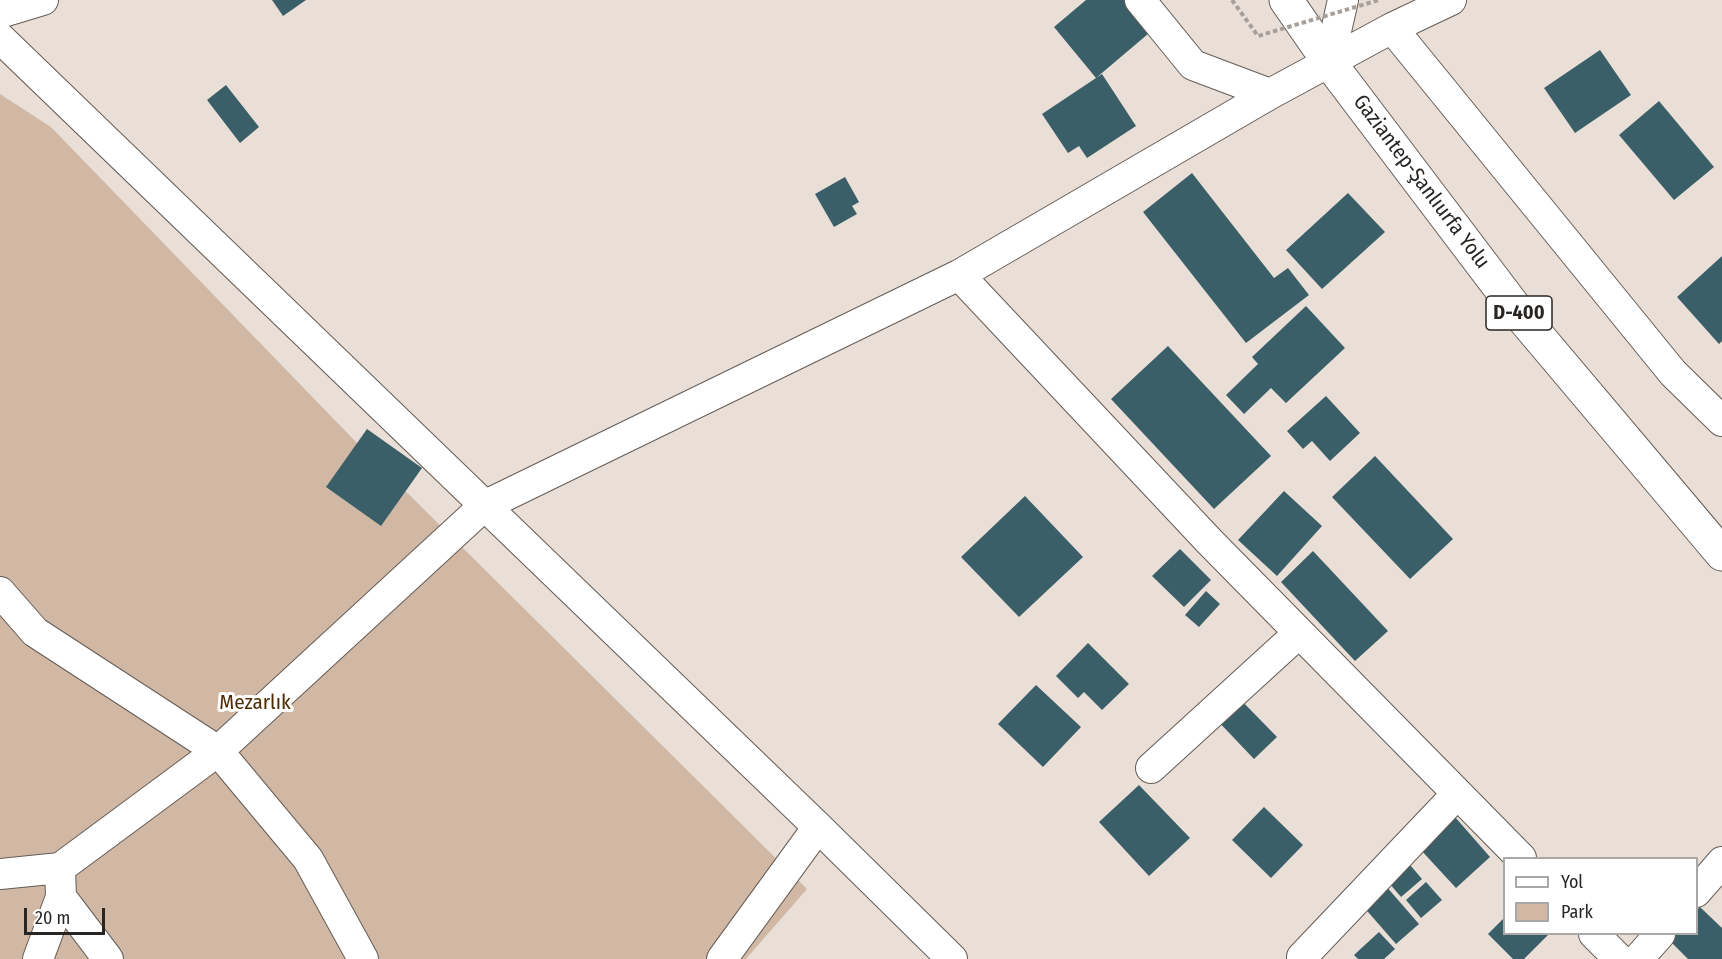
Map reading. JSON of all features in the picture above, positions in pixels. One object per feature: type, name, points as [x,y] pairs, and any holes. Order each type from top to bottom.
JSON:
[{"type":"main road","name":"Gaziantep-Şanlıurfa Yolu","points":[[1286,0],[1329,62],[1522,317],[1722,554]]},
{"type":"street","points":[[0,13],[43,0]]},
{"type":"street","points":[[1140,0],[1193,64],[1270,94]]},
{"type":"street","points":[[1329,62],[1343,0]]},
{"type":"street","points":[[0,873],[60,868],[218,751],[484,506],[959,275],[1270,94],[1392,28],[1451,0]]},
{"type":"street","points":[[1392,28],[1673,373],[1722,421]]},
{"type":"street","points":[[0,38],[952,959]]},
{"type":"street","points":[[959,275],[1210,542],[1520,857]]},
{"type":"street","points":[[0,592],[35,632],[218,751],[308,859],[363,959]]},
{"type":"street","points":[[1151,768],[1299,633]]},
{"type":"street","points":[[1302,957],[1457,794]]},
{"type":"street","points":[[722,959],[818,827]]},
{"type":"street","points":[[1698,890],[1722,862]]},
{"type":"street","points":[[38,959],[61,897],[60,868]]},
{"type":"street","points":[[61,897],[108,959]]},
{"type":"street","points":[[1596,935],[1619,959]]},
{"type":"street","points":[[1638,959],[1658,935]]},
{"type":"path","points":[[1233,0],[1258,36],[1378,0]]},
{"type":"green space","name":"Mezarlık","points":[[0,94],[51,127],[356,442],[807,889],[746,959],[0,959]]},
{"type":"building","points":[[272,0],[306,0],[283,16]]},
{"type":"building","points":[[1086,0],[1131,0],[1155,28],[1096,78],[1054,27]]},
{"type":"building","points":[[1600,50],[1631,95],[1575,133],[1544,88]]},
{"type":"building","points":[[1102,74],[1136,126],[1087,158],[1079,146],[1068,153],[1042,114]]},
{"type":"building","points":[[226,85],[259,127],[240,143],[207,100]]},
{"type":"building","points":[[1659,101],[1714,167],[1674,200],[1619,135]]},
{"type":"building","points":[[1192,173],[1274,278],[1288,268],[1309,295],[1246,343],[1143,212]]},
{"type":"building","points":[[845,177],[859,202],[852,206],[857,214],[834,227],[815,194]]},
{"type":"building","points":[[1348,193],[1385,232],[1322,289],[1286,250]]},
{"type":"building","points":[[1722,256],[1722,341],[1719,344],[1677,297]]},
{"type":"building","points":[[1306,306],[1345,348],[1286,403],[1271,388],[1244,414],[1226,395],[1258,364],[1252,357]]},
{"type":"building","points":[[1168,346],[1271,456],[1214,509],[1111,399]]},
{"type":"building","points":[[1326,396],[1360,433],[1330,461],[1312,441],[1303,449],[1287,431]]},
{"type":"building","points":[[367,429],[422,468],[381,526],[326,487]]},
{"type":"building","points":[[1375,456],[1453,539],[1410,579],[1332,497]]},
{"type":"building","points":[[1284,491],[1322,526],[1277,576],[1238,540]]},
{"type":"building","points":[[1025,496],[1083,557],[1019,617],[961,557]]},
{"type":"building","points":[[1180,549],[1211,580],[1184,607],[1152,576]]},
{"type":"building","points":[[1313,551],[1388,631],[1355,661],[1281,582]]},
{"type":"building","points":[[1206,591],[1220,604],[1199,627],[1185,615]]},
{"type":"building","points":[[1088,643],[1129,684],[1102,710],[1084,692],[1078,698],[1056,676]]},
{"type":"building","points":[[1036,685],[1081,727],[1043,767],[998,724]]},
{"type":"building","points":[[1237,696],[1277,737],[1254,759],[1214,717]]},
{"type":"building","points":[[1139,785],[1190,838],[1149,876],[1099,822]]},
{"type":"building","points":[[1264,807],[1303,845],[1271,878],[1232,840]]},
{"type":"building","points":[[1455,817],[1490,857],[1456,888],[1420,849]]},
{"type":"building","points":[[1405,859],[1422,879],[1401,897],[1383,876]]},
{"type":"building","points":[[1426,882],[1442,900],[1421,918],[1406,900]]},
{"type":"building","points":[[1385,885],[1419,924],[1396,944],[1362,905]]},
{"type":"building","points":[[1700,907],[1722,928],[1722,959],[1688,959],[1669,940],[1674,935],[1698,935],[1698,909]]},
{"type":"building","points":[[1503,919],[1503,935],[1548,935],[1524,959],[1513,959],[1488,934]]},
{"type":"building","points":[[1379,932],[1395,949],[1384,959],[1358,959],[1354,955]]}]
